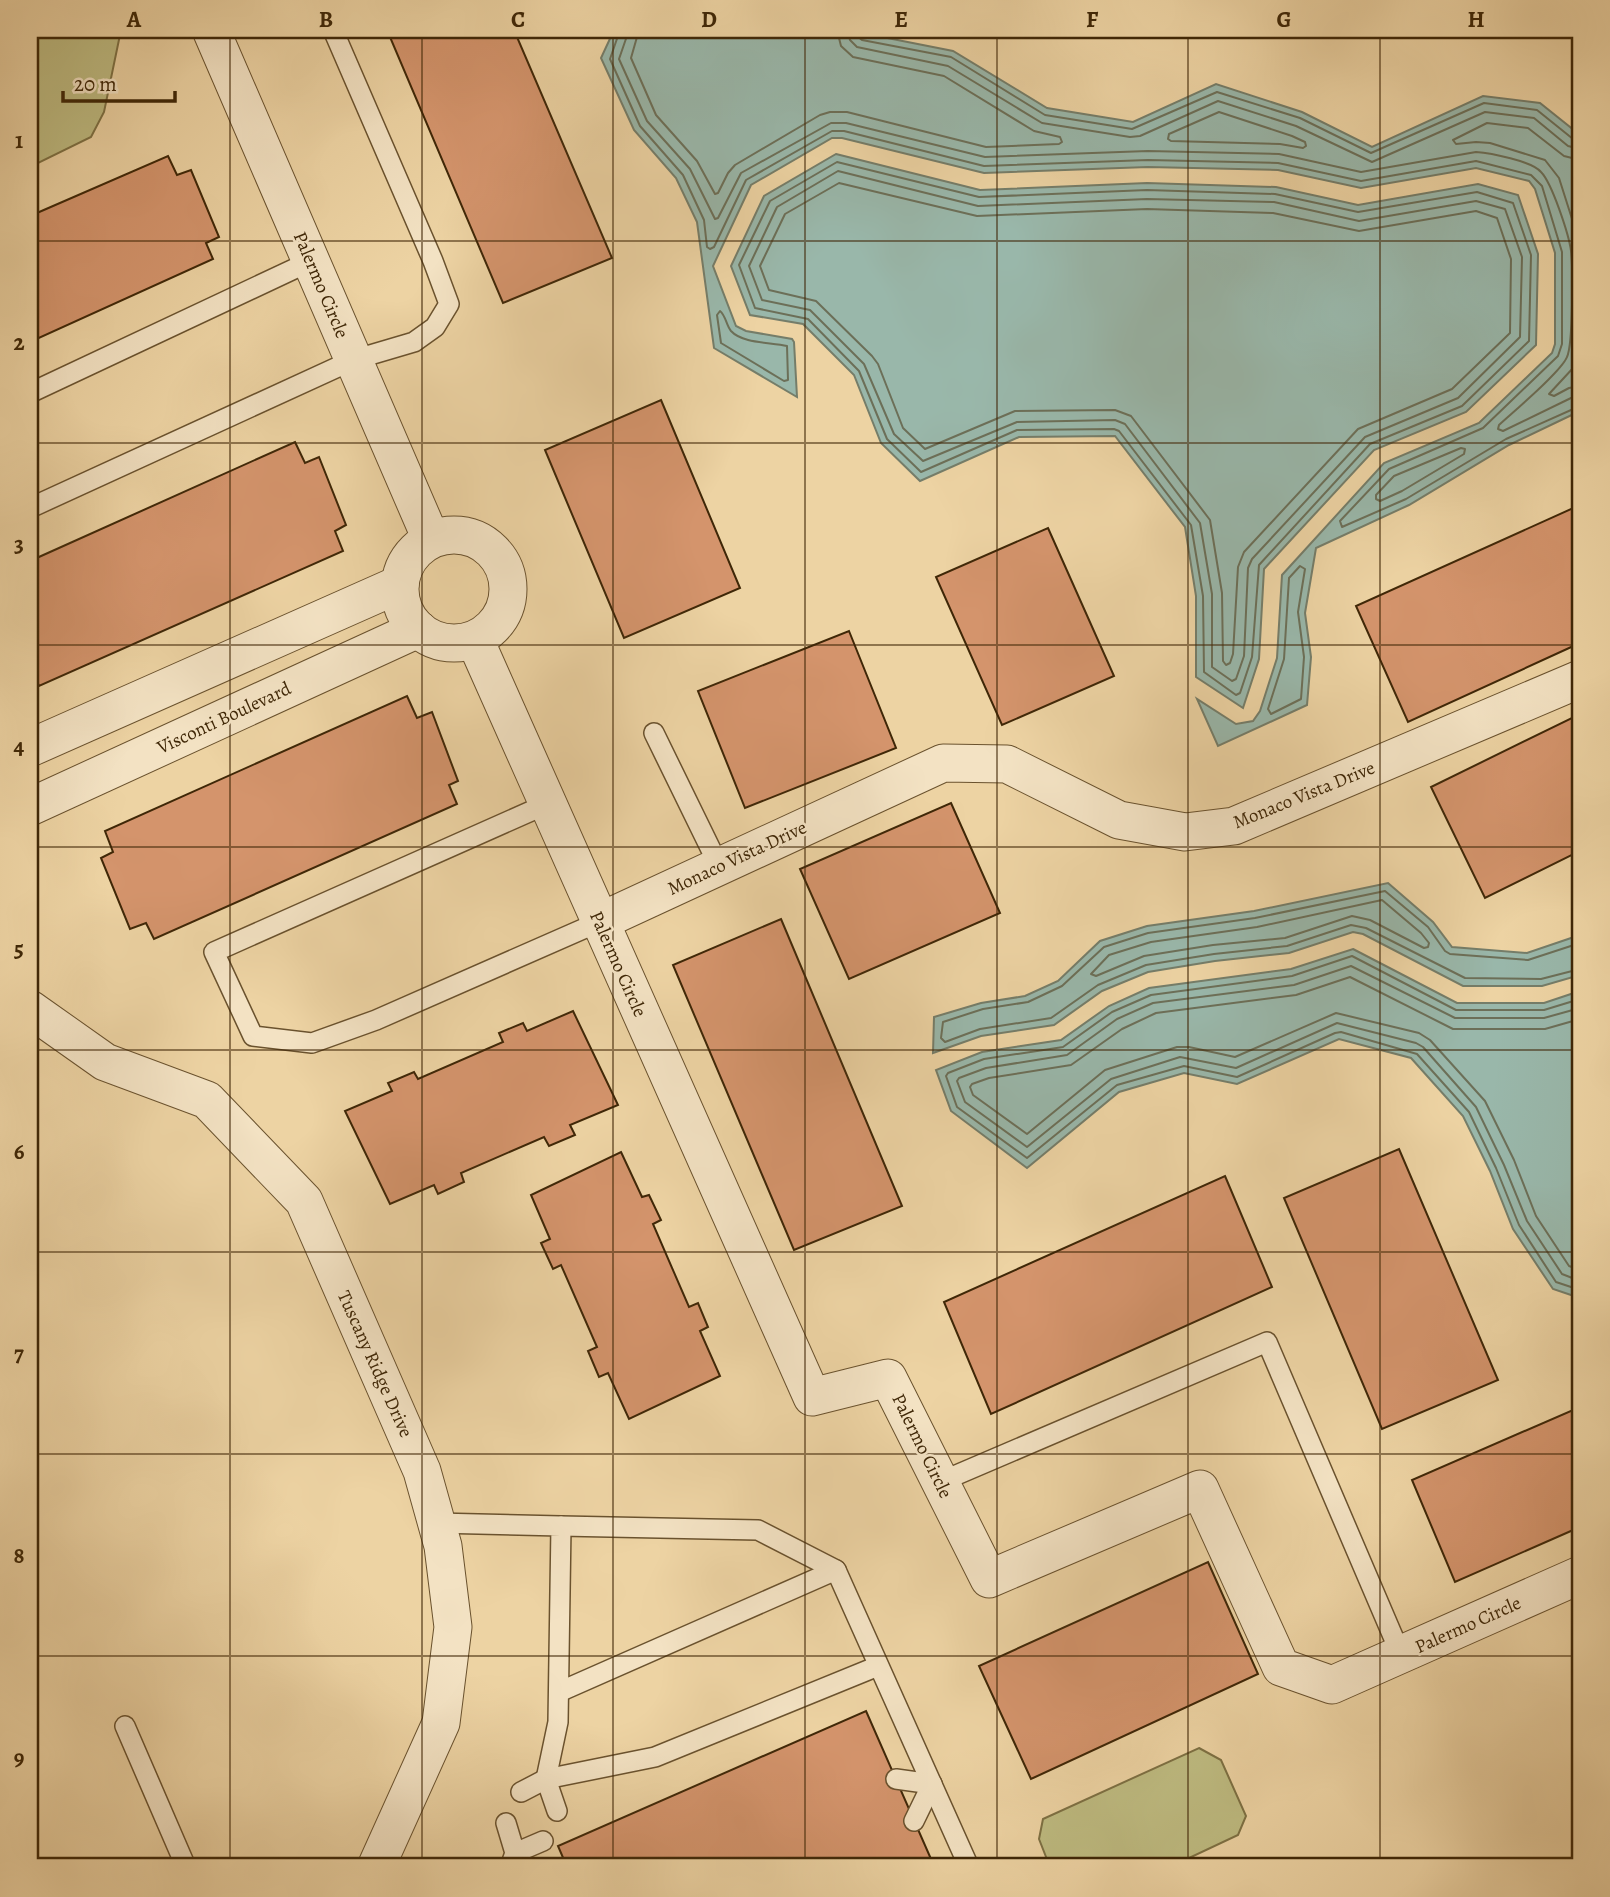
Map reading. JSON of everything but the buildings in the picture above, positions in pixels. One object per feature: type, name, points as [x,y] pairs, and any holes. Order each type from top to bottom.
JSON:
[{"type":"street","name":"Palermo Circle","points":[[211,30],[431,539]]},
{"type":"street","points":[[453,534],[472,537],[488,547],[501,561],[508,578],[509,597],[503,615],[491,630],[475,640],[452,643],[434,639],[418,629],[406,614],[400,596],[405,566],[416,550],[431,539],[453,534]]},
{"type":"street","points":[[30,748],[400,584]]},
{"type":"street","name":"Visconti Boulevard","points":[[30,807],[418,629]]},
{"type":"street","name":"Palermo Circle","points":[[475,640],[811,1397],[888,1378],[989,1579],[1200,1489],[1281,1667],[1332,1685],[1580,1575]]},
{"type":"street","name":"Monaco Vista Drive","points":[[599,922],[943,763],[1007,764],[1119,820],[1185,832],[1234,825],[1580,679]]},
{"type":"street","name":"Tuscany Ridge Drive","points":[[30,1009],[105,1062],[207,1100],[304,1201],[422,1471],[443,1546],[453,1628],[441,1723],[380,1863]]},
{"type":"lane","points":[[30,508],[353,360],[414,342],[435,327],[449,304],[433,261],[332,30]]},
{"type":"lane","points":[[30,393],[311,261]]},
{"type":"lane","points":[[654,733],[719,866]]},
{"type":"lane","points":[[547,804],[214,952],[253,1036],[312,1043],[376,1020],[599,922]]},
{"type":"lane","points":[[940,1482],[1267,1342],[1401,1655]]},
{"type":"lane","points":[[436,1523],[758,1530],[836,1570],[969,1867]]},
{"type":"lane","points":[[557,1811],[546,1779],[558,1722],[561,1526]]},
{"type":"lane","points":[[559,1692],[836,1570]]},
{"type":"lane","points":[[521,1792],[546,1779],[655,1757],[878,1666]]},
{"type":"lane","points":[[125,1726],[186,1867]]},
{"type":"lane","points":[[896,1779],[932,1784]]},
{"type":"lane","points":[[914,1821],[932,1784]]},
{"type":"lane","points":[[506,1824],[512,1860],[543,1841]]},
{"type":"shaded area","points":[[37,30],[121,30],[104,112],[91,137],[30,167],[30,55]]},
{"type":"shaded area","points":[[1199,1748],[1221,1760],[1246,1816],[1238,1835],[1170,1867],[1050,1867],[1039,1839],[1043,1819]]},
{"type":"water","points":[[614,30],[847,30],[953,51],[1047,108],[1133,122],[1216,84],[1302,112],[1372,147],[1483,96],[1540,103],[1580,135],[1580,411],[1509,445],[1409,505],[1316,548],[1305,613],[1311,657],[1307,705],[1218,746],[1197,699],[1236,724],[1253,721],[1260,711],[1277,658],[1282,575],[1384,463],[1479,423],[1552,353],[1555,344],[1555,253],[1535,189],[1529,181],[1476,168],[1361,188],[1278,170],[1148,167],[984,173],[842,138],[832,138],[751,185],[713,266],[736,326],[746,331],[792,339],[794,342],[797,397],[714,348],[697,222],[676,178],[634,130],[601,58]]},
{"type":"water","points":[[836,154],[980,190],[1147,183],[1276,187],[1358,205],[1478,184],[1518,195],[1538,254],[1536,345],[1466,412],[1374,450],[1264,569],[1259,659],[1243,708],[1196,677],[1196,596],[1185,527],[1115,436],[1019,437],[920,481],[881,443],[854,375],[803,324],[750,315],[731,266],[764,196]]},
{"type":"water","points":[[1388,883],[1433,922],[1452,947],[1527,953],[1580,935],[1580,975],[1542,986],[1463,986],[1363,934],[1353,932],[1289,953],[1148,972],[1102,991],[1054,1025],[981,1036],[933,1053],[934,1017],[981,1003],[1025,996],[1058,981],[1100,941],[1147,926],[1254,911]]},
{"type":"water","points":[[1353,949],[1457,1003],[1544,1003],[1580,991],[1580,1298],[1553,1289],[1513,1229],[1490,1171],[1463,1116],[1411,1058],[1339,1039],[1237,1084],[1184,1073],[1119,1092],[1027,1168],[951,1111],[936,1070],[982,1052],[1061,1040],[1109,1006],[1149,988],[1291,969]]}]
